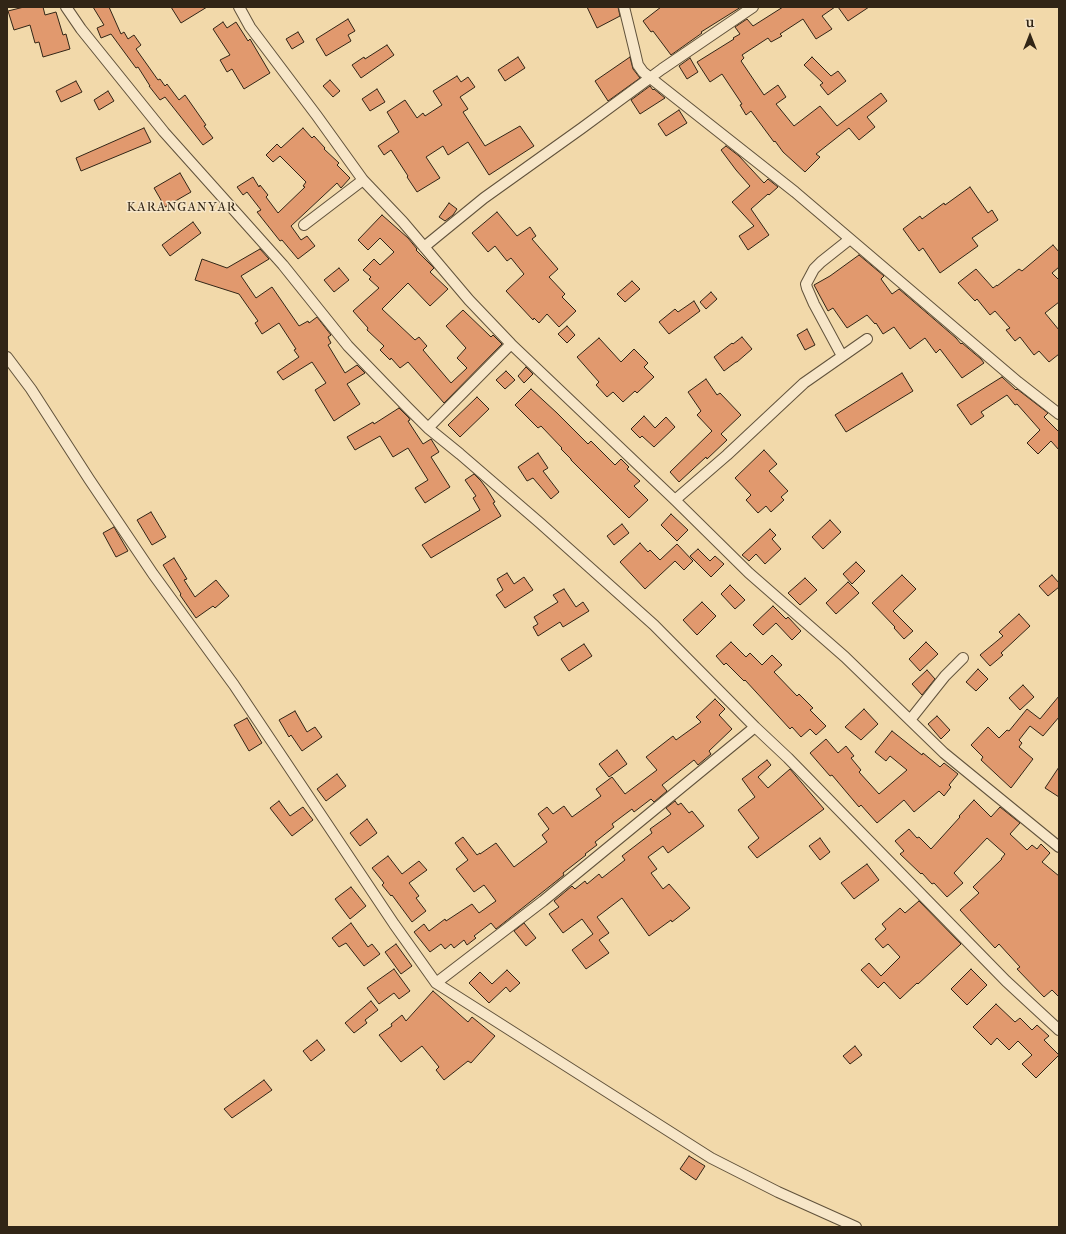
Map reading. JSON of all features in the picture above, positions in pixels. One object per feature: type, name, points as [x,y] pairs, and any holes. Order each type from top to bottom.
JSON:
[{"type":"street","points":[[66,7],[86,35],[164,132],[283,265],[348,346],[428,428],[540,523],[654,625],[755,727],[788,758],[1006,981],[1059,1030]]},
{"type":"street","points":[[239,7],[250,27],[363,180],[403,222],[469,300],[511,344],[675,500],[749,573],[845,657],[944,753],[1059,847]]},
{"type":"street","points":[[624,7],[638,65],[643,72],[653,75],[789,187],[1018,382],[1059,414]]},
{"type":"street","points":[[424,247],[484,198],[653,75],[753,7]]},
{"type":"street","points":[[304,225],[363,180]]},
{"type":"street","points":[[842,356],[814,304],[806,284],[814,269],[850,239]]},
{"type":"street","points":[[675,500],[727,455],[804,383],[867,339]]},
{"type":"street","points":[[428,428],[511,344]]},
{"type":"street","points":[[7,357],[31,390],[153,574],[234,685],[394,924],[436,983],[711,1158],[778,1192],[856,1227]]},
{"type":"street","points":[[910,720],[945,676],[963,658]]},
{"type":"street","points":[[436,983],[543,901],[755,727]]},
{"type":"building","points":[[24,7],[43,7],[45,15],[56,12],[63,35],[66,34],[70,49],[43,57],[39,42],[35,43],[30,25],[14,30],[8,11]]},
{"type":"building","points":[[93,7],[109,7],[121,34],[124,32],[128,39],[134,35],[141,45],[136,49],[158,80],[160,79],[165,86],[167,84],[179,100],[185,95],[206,125],[204,126],[213,138],[203,145],[165,97],[160,100],[149,86],[138,67],[136,68],[111,34],[101,38],[97,28],[104,25]]},
{"type":"building","points":[[171,7],[207,7],[181,23]]},
{"type":"building","points":[[587,7],[618,7],[620,16],[597,28]]},
{"type":"building","points":[[661,7],[741,7],[701,32],[702,33],[671,55],[653,31],[651,32],[643,21]]},
{"type":"building","points":[[783,7],[835,7],[822,16],[832,29],[816,39],[803,19],[780,34],[782,36],[771,42],[768,38],[742,55],[744,58],[741,61],[764,95],[778,85],[786,97],[776,104],[794,126],[820,106],[837,126],[881,93],[887,101],[867,117],[875,127],[859,140],[849,128],[816,154],[820,157],[805,172],[783,152],[775,141],[774,142],[751,111],[746,115],[740,105],[742,104],[722,74],[710,82],[697,62],[740,34],[735,27],[747,19],[753,26]]},
{"type":"building","points":[[838,7],[869,7],[848,21]]},
{"type":"building","points":[[348,19],[355,31],[348,35],[351,41],[326,56],[316,39]]},
{"type":"building","points":[[223,22],[227,28],[236,22],[248,41],[250,39],[270,73],[244,89],[232,69],[227,72],[220,60],[230,55],[213,29]]},
{"type":"building","points":[[298,32],[304,42],[292,49],[286,39]]},
{"type":"building","points":[[387,45],[394,55],[361,78],[352,65],[364,57],[365,59]]},
{"type":"building","points":[[518,57],[525,68],[505,81],[498,70]]},
{"type":"building","points":[[630,57],[633,69],[640,78],[608,101],[595,81]]},
{"type":"building","points":[[812,57],[831,76],[838,71],[846,81],[828,95],[820,85],[823,83],[804,65]]},
{"type":"building","points":[[690,58],[698,72],[687,79],[679,66]]},
{"type":"building","points":[[457,76],[461,82],[468,77],[475,87],[460,97],[468,109],[463,112],[485,146],[520,126],[534,146],[489,175],[468,142],[448,155],[443,146],[426,157],[440,178],[417,192],[391,150],[384,155],[378,146],[399,132],[387,112],[405,100],[417,118],[423,113],[425,116],[442,105],[433,91]]},
{"type":"building","points":[[330,80],[340,91],[333,97],[323,86]]},
{"type":"building","points":[[76,81],[82,92],[61,102],[56,91]]},
{"type":"building","points":[[650,86],[653,90],[654,89],[665,98],[640,114],[631,100]]},
{"type":"building","points":[[377,89],[385,102],[370,111],[362,99]]},
{"type":"building","points":[[108,91],[114,101],[99,110],[94,100]]},
{"type":"building","points":[[679,110],[687,123],[666,136],[658,124]]},
{"type":"building","points":[[144,128],[151,142],[81,171],[76,158]]},
{"type":"building","points":[[303,128],[312,138],[314,136],[325,148],[324,149],[339,163],[337,165],[350,178],[341,188],[337,183],[291,226],[301,240],[307,236],[315,246],[298,259],[282,240],[280,241],[257,212],[261,210],[247,192],[243,195],[237,187],[253,177],[259,187],[260,185],[268,195],[266,197],[278,213],[305,187],[303,186],[306,182],[280,156],[273,162],[266,155],[277,144],[281,148]]},
{"type":"building","points":[[726,146],[739,156],[764,183],[768,179],[778,187],[751,209],[769,235],[748,250],[739,236],[754,226],[732,202],[750,186],[721,150]]},
{"type":"building","points":[[180,173],[191,192],[165,207],[154,188]]},
{"type":"building","points":[[970,187],[988,213],[992,210],[998,220],[972,238],[978,246],[940,273],[923,248],[919,251],[903,229],[920,216],[922,219]]},
{"type":"building","points":[[449,203],[457,209],[453,215],[445,221],[439,217]]},
{"type":"building","points":[[497,212],[517,236],[530,227],[536,236],[532,239],[558,269],[549,277],[565,294],[562,297],[576,311],[559,327],[547,314],[539,323],[534,318],[533,320],[506,291],[524,274],[511,258],[507,261],[495,246],[488,252],[472,233]]},
{"type":"building","points":[[382,215],[408,238],[417,249],[416,250],[434,268],[430,272],[448,289],[430,306],[408,283],[382,309],[415,340],[419,337],[427,346],[423,350],[451,383],[467,368],[457,358],[466,348],[446,326],[463,310],[491,337],[493,335],[502,344],[444,403],[408,362],[400,368],[391,358],[390,360],[380,350],[384,346],[367,330],[368,328],[353,311],[379,288],[369,279],[371,277],[363,270],[374,259],[380,265],[394,252],[380,238],[368,250],[358,240]]},
{"type":"building","points":[[193,222],[201,233],[170,256],[162,245]]},
{"type":"building","points":[[1053,245],[1059,252],[1059,267],[1052,273],[1059,280],[1059,302],[1045,313],[1059,330],[1059,354],[1049,362],[1039,351],[1034,355],[1020,337],[1015,341],[1006,330],[1010,328],[995,311],[990,315],[977,299],[975,301],[958,283],[976,269],[993,288],[1019,269],[1022,271]]},
{"type":"building","points":[[260,249],[269,259],[241,276],[256,298],[272,287],[299,326],[308,321],[309,323],[317,317],[331,335],[328,337],[331,343],[328,345],[345,373],[357,365],[365,373],[347,384],[360,404],[334,421],[315,390],[326,383],[312,362],[283,380],[277,372],[299,357],[294,350],[296,349],[279,323],[262,334],[255,323],[258,321],[239,294],[195,280],[202,259],[227,268]]},
{"type":"building","points":[[859,255],[884,276],[881,279],[892,294],[899,289],[984,363],[962,378],[940,349],[936,353],[925,338],[910,349],[894,327],[883,334],[876,323],[875,324],[867,315],[847,328],[833,308],[828,311],[814,285],[830,276]]},
{"type":"building","points":[[339,268],[349,280],[334,292],[324,280]]},
{"type":"building","points":[[632,281],[640,289],[625,302],[617,294]]},
{"type":"building","points":[[711,292],[717,299],[706,309],[700,302]]},
{"type":"building","points":[[694,301],[700,311],[669,334],[659,322],[675,309],[678,312]]},
{"type":"building","points":[[567,326],[575,335],[567,343],[558,334]]},
{"type":"building","points":[[807,329],[815,345],[805,350],[797,335]]},
{"type":"building","points":[[742,337],[752,349],[724,371],[714,357]]},
{"type":"building","points":[[599,338],[621,362],[634,349],[648,363],[644,367],[654,377],[637,393],[635,391],[623,402],[613,392],[607,397],[596,385],[599,382],[577,357]]},
{"type":"building","points":[[526,367],[533,374],[524,383],[518,376]]},
{"type":"building","points":[[506,371],[515,380],[505,389],[496,380]]},
{"type":"building","points":[[902,373],[913,391],[846,432],[835,415]]},
{"type":"building","points":[[1002,377],[1016,390],[1017,389],[1048,413],[1044,417],[1059,432],[1059,450],[1051,441],[1038,454],[1027,443],[1040,430],[1007,395],[981,412],[984,416],[971,425],[957,405]]},
{"type":"building","points":[[706,379],[717,395],[720,393],[741,415],[721,434],[727,440],[679,482],[670,472],[712,431],[697,415],[701,411],[688,392]]},
{"type":"building","points":[[531,389],[588,444],[591,441],[615,465],[621,459],[629,467],[627,469],[640,481],[634,486],[648,500],[629,518],[571,460],[541,426],[538,428],[515,405]]},
{"type":"building","points":[[477,397],[489,409],[460,437],[448,425]]},
{"type":"building","points":[[399,408],[409,418],[410,420],[408,421],[423,444],[431,439],[439,452],[431,457],[450,487],[425,503],[415,488],[428,480],[408,448],[393,457],[380,436],[355,450],[347,437],[373,422],[374,424]]},
{"type":"building","points":[[644,416],[655,428],[666,417],[675,427],[654,447],[642,436],[640,438],[631,429]]},
{"type":"building","points":[[764,450],[777,464],[769,471],[788,491],[781,497],[784,500],[771,512],[766,506],[758,513],[746,500],[751,495],[735,478]]},
{"type":"building","points":[[538,453],[548,468],[543,471],[559,492],[551,499],[533,478],[527,481],[518,467]]},
{"type":"building","points":[[474,474],[487,489],[501,516],[431,558],[422,545],[480,510],[473,498],[476,496],[465,480]]},
{"type":"building","points":[[151,512],[166,537],[152,545],[137,520]]},
{"type":"building","points":[[671,514],[688,530],[677,541],[661,525]]},
{"type":"building","points":[[830,520],[841,532],[823,549],[812,537]]},
{"type":"building","points":[[622,524],[629,533],[614,545],[607,536]]},
{"type":"building","points":[[114,527],[128,551],[116,557],[103,533]]},
{"type":"building","points":[[770,529],[776,535],[772,539],[781,549],[765,564],[756,554],[749,561],[742,555]]},
{"type":"building","points":[[640,543],[648,552],[650,550],[660,560],[677,544],[693,561],[684,570],[675,561],[645,589],[620,562]]},
{"type":"building","points":[[698,549],[710,561],[715,556],[724,564],[711,577],[690,556]]},
{"type":"building","points":[[174,558],[187,579],[184,580],[195,597],[216,580],[229,596],[215,608],[213,606],[196,618],[180,595],[181,594],[163,565]]},
{"type":"building","points":[[856,562],[865,571],[852,584],[843,574]]},
{"type":"building","points":[[507,573],[514,584],[524,577],[533,590],[505,608],[496,595],[503,590],[497,579]]},
{"type":"building","points":[[902,575],[916,589],[893,611],[913,631],[904,639],[894,628],[895,627],[872,603]]},
{"type":"building","points":[[1052,575],[1059,583],[1059,587],[1048,596],[1039,586]]},
{"type":"building","points":[[805,578],[817,590],[800,605],[788,593]]},
{"type":"building","points":[[848,582],[859,593],[836,614],[826,603]]},
{"type":"building","points":[[730,585],[745,600],[735,609],[721,594]]},
{"type":"building","points":[[564,589],[576,607],[583,602],[589,611],[563,627],[560,622],[538,636],[533,627],[538,624],[534,617],[558,602],[553,595]]},
{"type":"building","points":[[702,602],[716,616],[697,635],[683,620]]},
{"type":"building","points":[[773,606],[786,619],[788,617],[801,631],[792,640],[776,623],[763,635],[753,625]]},
{"type":"building","points":[[1019,614],[1030,626],[1001,653],[1003,655],[990,666],[980,655],[1003,636],[999,632]]},
{"type":"building","points":[[731,642],[746,657],[750,653],[762,665],[772,655],[782,665],[774,672],[797,696],[799,694],[813,708],[810,710],[826,726],[816,735],[810,729],[801,737],[792,727],[790,729],[745,680],[744,681],[726,663],[724,665],[716,656]]},
{"type":"building","points":[[926,642],[938,654],[920,671],[909,659]]},
{"type":"building","points":[[584,644],[592,656],[569,671],[561,659]]},
{"type":"building","points":[[978,669],[988,679],[976,691],[966,682]]},
{"type":"building","points":[[927,670],[935,679],[922,695],[912,684]]},
{"type":"building","points":[[1023,685],[1034,697],[1020,710],[1009,698]]},
{"type":"building","points":[[1059,696],[1059,717],[1043,736],[1030,726],[1019,740],[1022,743],[1019,747],[1033,759],[1011,788],[981,760],[983,757],[971,745],[988,727],[999,738],[1007,730],[1009,731],[1027,709],[1040,719]]},
{"type":"building","points":[[715,699],[725,709],[719,715],[732,729],[709,751],[711,754],[698,765],[694,760],[662,785],[667,791],[654,802],[651,799],[634,812],[632,809],[612,824],[614,827],[595,842],[597,845],[563,873],[564,875],[496,929],[491,923],[474,936],[476,938],[467,945],[464,940],[454,948],[451,944],[445,949],[441,944],[430,952],[414,932],[424,924],[429,931],[445,919],[446,921],[472,904],[479,913],[496,901],[484,885],[474,892],[456,869],[468,860],[455,843],[463,837],[477,855],[496,843],[514,867],[547,842],[542,835],[549,829],[538,814],[547,807],[553,814],[564,806],[572,817],[601,796],[596,789],[612,777],[625,794],[657,770],[646,757],[673,736],[676,740],[701,722],[696,717]]},
{"type":"building","points":[[864,709],[878,724],[861,740],[845,727]]},
{"type":"building","points":[[295,711],[307,732],[315,727],[322,737],[302,751],[291,735],[289,737],[279,720]]},
{"type":"building","points":[[937,716],[950,730],[941,739],[928,724]]},
{"type":"building","points":[[247,718],[262,743],[249,751],[234,725]]},
{"type":"building","points":[[892,731],[940,767],[944,763],[958,774],[949,785],[951,787],[944,796],[939,791],[914,812],[904,800],[877,823],[861,805],[859,807],[832,775],[830,776],[810,753],[826,739],[838,753],[846,746],[854,756],[851,758],[861,770],[859,772],[879,794],[907,770],[890,756],[886,761],[875,752]]},
{"type":"building","points":[[617,750],[627,764],[609,777],[599,764]]},
{"type":"building","points":[[767,760],[771,765],[758,777],[768,788],[790,769],[824,809],[757,858],[748,847],[759,838],[738,810],[755,797],[742,779]]},
{"type":"building","points":[[1059,767],[1059,797],[1045,788]]},
{"type":"building","points":[[337,774],[346,786],[326,801],[317,789]]},
{"type":"building","points":[[974,800],[991,817],[1000,807],[1020,823],[1010,834],[1027,850],[1032,845],[1037,849],[1041,844],[1050,853],[1042,862],[1059,876],[1059,997],[1052,990],[1044,997],[1017,969],[1020,967],[999,944],[995,948],[960,910],[979,893],[973,887],[1002,859],[1005,854],[987,838],[954,873],[963,883],[947,897],[934,883],[932,884],[900,854],[904,851],[895,841],[909,829],[917,838],[919,837],[931,849]]},
{"type":"building","points":[[279,801],[290,816],[303,807],[313,820],[292,836],[270,808]]},
{"type":"building","points":[[675,801],[678,805],[681,803],[689,813],[692,811],[704,826],[668,853],[663,846],[648,857],[657,869],[651,873],[663,889],[669,884],[690,908],[672,922],[671,920],[649,936],[622,898],[597,917],[609,933],[599,940],[609,953],[586,969],[572,950],[593,934],[582,919],[563,933],[549,914],[559,907],[554,901],[572,886],[575,889],[585,881],[587,884],[599,874],[602,878],[625,860],[622,856],[652,833],[650,829],[671,814],[666,808]]},
{"type":"building","points":[[367,819],[377,833],[360,846],[350,833]]},
{"type":"building","points":[[820,838],[830,852],[820,860],[809,846]]},
{"type":"building","points":[[388,856],[402,874],[419,861],[427,870],[409,883],[419,896],[416,898],[426,911],[412,922],[392,895],[391,896],[382,885],[384,883],[372,868]]},
{"type":"building","points":[[867,864],[879,880],[854,899],[841,883]]},
{"type":"building","points":[[351,887],[366,906],[350,919],[335,899]]},
{"type":"building","points":[[919,901],[961,944],[900,999],[884,982],[878,988],[861,970],[869,963],[881,976],[900,957],[888,944],[883,948],[875,939],[886,929],[882,924],[900,908],[905,913]]},
{"type":"building","points":[[351,923],[368,947],[372,944],[380,954],[364,966],[346,943],[339,947],[332,938]]},
{"type":"building","points":[[524,923],[536,938],[526,946],[514,931]]},
{"type":"building","points":[[396,944],[412,966],[401,974],[385,952]]},
{"type":"building","points":[[394,969],[410,991],[399,999],[394,993],[379,1004],[367,988]]},
{"type":"building","points":[[971,969],[987,985],[967,1005],[951,989]]},
{"type":"building","points":[[507,970],[520,983],[510,992],[506,987],[489,1003],[469,983],[480,972],[492,984]]},
{"type":"building","points":[[433,991],[468,1022],[472,1017],[495,1036],[471,1063],[468,1061],[444,1080],[436,1070],[439,1067],[422,1046],[401,1062],[379,1035],[392,1026],[391,1024],[402,1015],[406,1021]]},
{"type":"building","points":[[371,1001],[378,1010],[365,1020],[367,1023],[354,1033],[345,1023]]},
{"type":"building","points":[[996,1004],[1015,1022],[1020,1018],[1032,1030],[1037,1025],[1049,1036],[1044,1040],[1059,1055],[1036,1078],[1022,1064],[1032,1055],[1018,1041],[1009,1050],[997,1038],[991,1045],[973,1027]]},
{"type":"building","points":[[317,1040],[325,1050],[311,1061],[303,1051]]},
{"type":"building","points":[[855,1046],[862,1055],[850,1064],[843,1056]]},
{"type":"building","points":[[264,1080],[272,1090],[232,1118],[224,1109]]},
{"type":"building","points":[[689,1156],[705,1166],[696,1180],[680,1169]]},
{"type":"district","name":"KARANGANYAR","points":[[182,208]]}]
